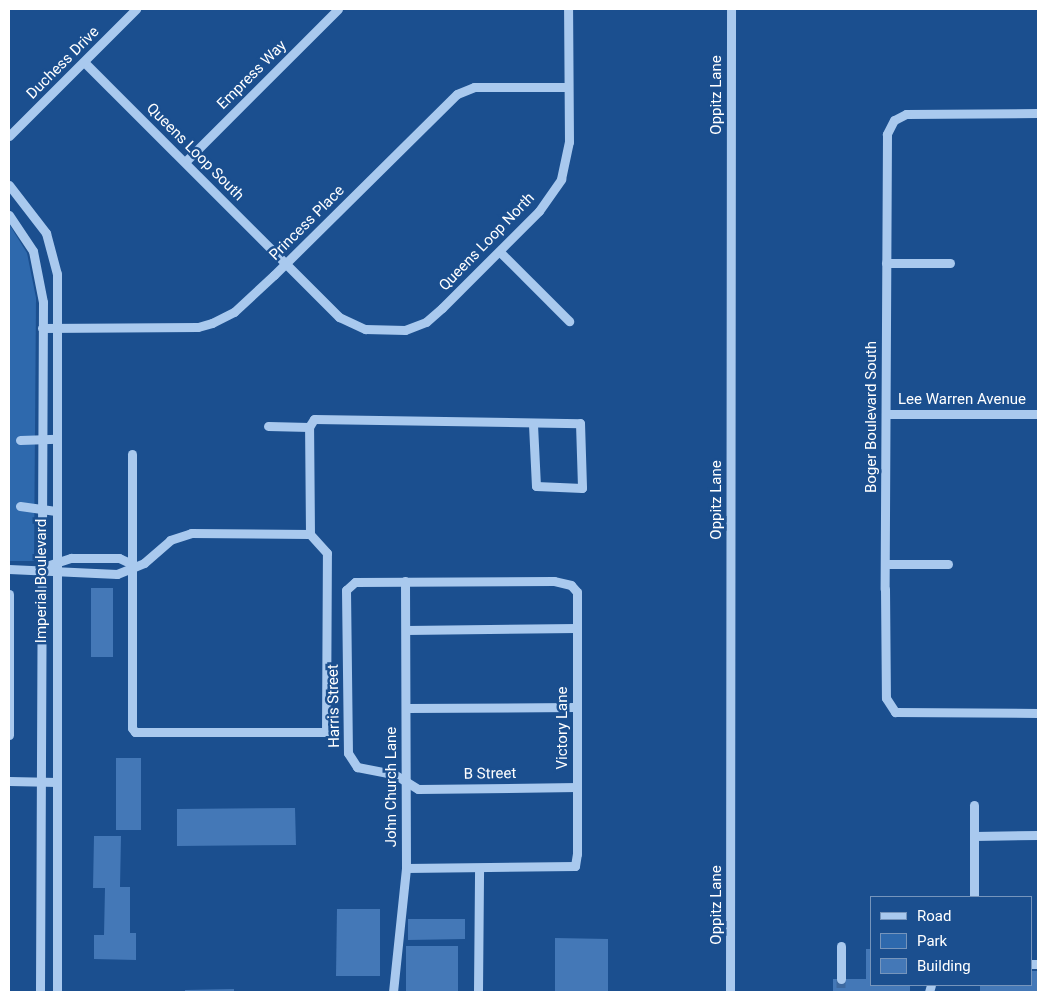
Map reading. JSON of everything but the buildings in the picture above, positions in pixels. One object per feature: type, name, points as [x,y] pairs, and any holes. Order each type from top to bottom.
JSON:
[{"type":"street","name":"Duchess Drive","points":[[9,136],[136,9]]},
{"type":"street","name":"Empress Way","points":[[186,161],[338,9]]},
{"type":"street","name":"Queens Loop North","points":[[286,262],[353,327],[405,330],[426,322],[500,252],[539,211],[561,179],[569,142],[568,9]]},
{"type":"street","name":"Oppitz Lane","points":[[730,992],[731,9]]},
{"type":"street","name":"Queens Loop South","points":[[84,62],[286,262]]},
{"type":"street","name":"Princess Place","points":[[42,328],[198,327],[234,312],[457,94],[474,87],[568,87]]},
{"type":"street","name":"Boger Boulevard South","points":[[1038,113],[912,113],[894,120],[887,134],[886,264],[886,698],[895,712],[1038,713]]},
{"type":"street","name":"Imperial Boulevard","points":[[9,185],[36,217],[54,253],[58,328],[56,511],[57,992]]},
{"type":"street","name":"Imperial Boulevard","points":[[9,215],[27,237],[39,266],[42,328],[40,992]]},
{"type":"street","points":[[500,252],[569,321]]},
{"type":"street","points":[[886,264],[950,263]]},
{"type":"street","name":"Lee Warren Avenue","points":[[886,414],[1038,414]]},
{"type":"street","points":[[132,454],[135,732],[326,732],[327,553],[310,534],[309,427],[314,419],[580,424],[582,488],[536,486],[534,424]]},
{"type":"street","points":[[268,426],[309,427]]},
{"type":"street","points":[[20,440],[57,439]]},
{"type":"street","points":[[20,506],[41,511],[56,511]]},
{"type":"street","points":[[9,569],[40,568],[56,572],[117,574],[132,564],[144,563],[170,540],[191,533],[310,534]]},
{"type":"street","points":[[40,568],[56,560],[119,558],[132,564]]},
{"type":"street","points":[[886,564],[948,564]]},
{"type":"street","name":"Harris Street","points":[[405,581],[360,581],[346,590],[348,753],[357,767],[394,774],[406,782]]},
{"type":"street","name":"Victory Lane","points":[[405,581],[554,581],[573,587],[577,592],[577,854],[570,868],[479,868]]},
{"type":"street","name":"John Church Lane","points":[[393,992],[406,868],[405,581]]},
{"type":"street","points":[[9,594],[9,735]]},
{"type":"street","points":[[406,630],[576,628]]},
{"type":"street","points":[[406,708],[576,707]]},
{"type":"street","points":[[9,781],[57,782]]},
{"type":"street","name":"B Street","points":[[406,782],[418,789],[577,787]]},
{"type":"street","points":[[974,805],[974,896]]},
{"type":"street","points":[[974,836],[1038,835]]},
{"type":"street","points":[[406,868],[479,868],[478,992]]},
{"type":"street","points":[[841,946],[841,979]]},
{"type":"green space","points":[[9,224],[27,253],[36,298],[34,561],[9,561]]},
{"type":"tunnel","points":[[841,979],[841,992]]}]
